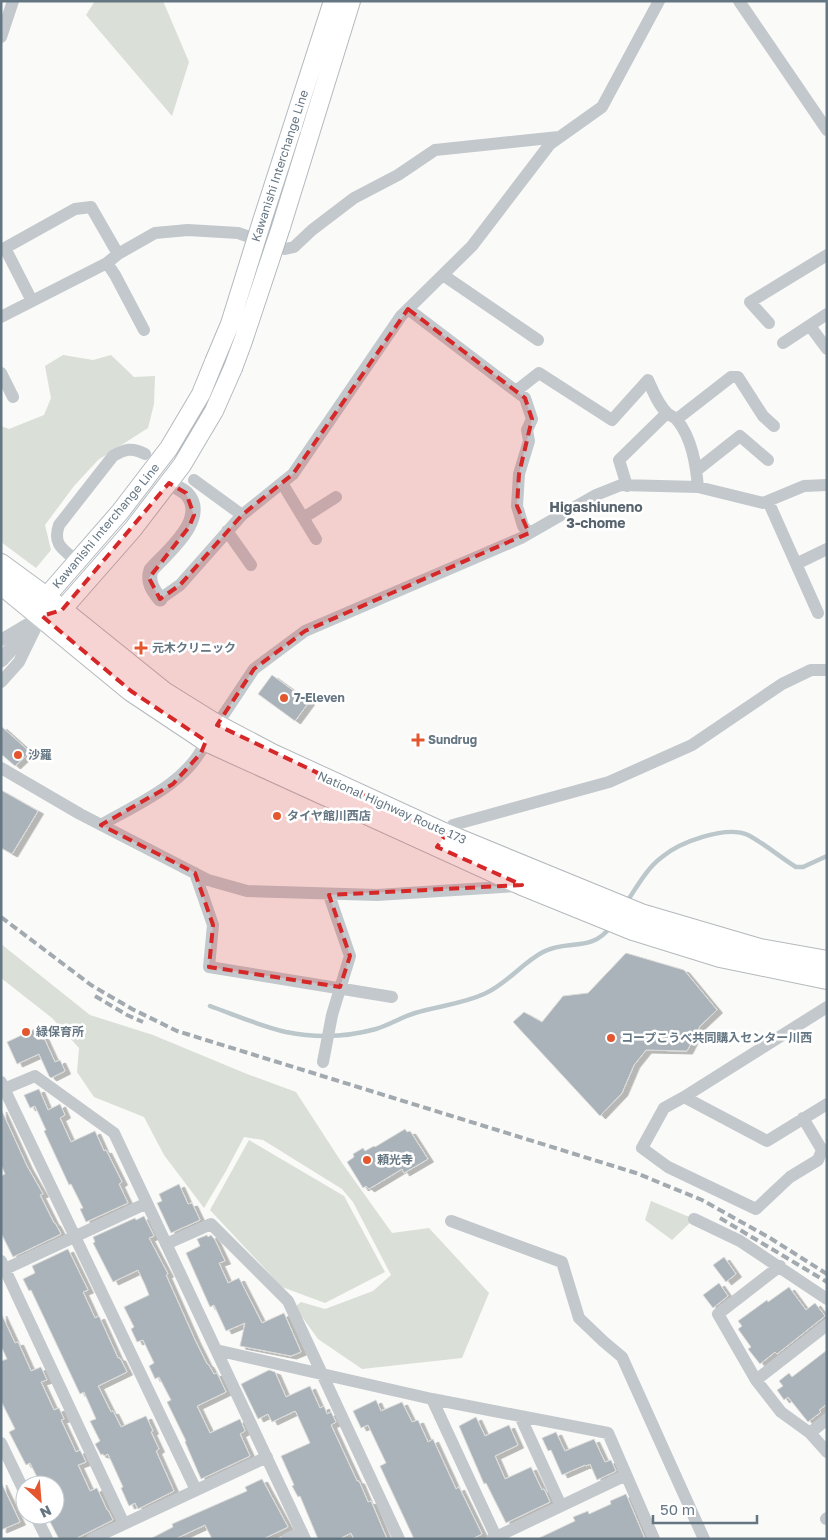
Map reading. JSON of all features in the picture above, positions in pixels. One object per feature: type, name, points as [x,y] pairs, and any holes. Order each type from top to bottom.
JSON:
[{"type":"highway","name":"National Highway Route 173","points":[[1,564],[132,691],[212,733],[442,840],[522,885],[633,930],[711,954],[827,979]]},
{"type":"highway","name":"National Highway Route 173","points":[[1,584],[44,607],[62,610],[212,733]]},
{"type":"highway","name":"National Highway Route 173","points":[[442,840],[640,914],[760,949],[827,961]]},
{"type":"main road","name":"Kawanishi Interchange Line","points":[[44,607],[77,561],[120,512],[169,448],[201,394],[230,324],[333,1]]},
{"type":"main road","name":"Kawanishi Interchange Line","points":[[62,610],[133,529],[169,483],[214,411],[244,341],[351,1]]},
{"type":"street","points":[[1,37],[13,1]]},
{"type":"street","points":[[169,483],[186,493],[192,505],[194,515],[189,527],[151,570],[148,578],[160,600],[180,585],[242,516],[292,474],[385,339],[408,309],[472,246],[550,144],[602,107],[660,1]]},
{"type":"street","points":[[739,1],[827,130]]},
{"type":"street","points":[[1,317],[107,263],[118,254],[156,233],[188,230],[238,233],[285,250],[294,247],[312,230],[354,198],[398,175],[435,150],[561,136]]},
{"type":"street","points":[[32,301],[5,248],[75,209],[91,207],[118,254]]},
{"type":"street","points":[[769,323],[750,302],[827,254]]},
{"type":"street","points":[[107,263],[144,330]]},
{"type":"street","points":[[443,275],[538,340]]},
{"type":"street","points":[[408,309],[525,398],[532,419],[527,430],[529,441],[519,474],[517,506],[523,526],[529,534]]},
{"type":"street","points":[[783,343],[827,314]]},
{"type":"street","points":[[810,326],[827,349]]},
{"type":"street","points":[[1,373],[13,397]]},
{"type":"street","points":[[516,391],[539,373],[612,420],[648,380],[656,397],[687,436],[697,470],[698,487]]},
{"type":"street","points":[[627,486],[619,460],[672,416],[731,378],[738,378],[763,416],[774,426]]},
{"type":"street","points":[[697,470],[740,436],[768,460]]},
{"type":"street","points":[[77,561],[60,547],[56,535],[59,525],[113,456],[124,450],[134,448],[145,454]]},
{"type":"street","points":[[194,480],[242,516]]},
{"type":"street","points":[[282,483],[316,539]]},
{"type":"street","points":[[101,825],[172,784],[201,753],[254,670],[305,631],[529,534],[596,495],[621,485],[698,487],[763,503],[804,486],[827,485]]},
{"type":"street","points":[[304,518],[336,497]]},
{"type":"street","points":[[768,501],[818,613]]},
{"type":"street","points":[[227,532],[251,565]]},
{"type":"street","points":[[796,564],[826,546]]},
{"type":"street","points":[[1,640],[44,607]]},
{"type":"street","points":[[1,660],[44,607]]},
{"type":"street","points":[[1,682],[19,662],[44,607]]},
{"type":"street","points":[[442,840],[453,825],[609,782],[641,769],[692,746],[782,684],[811,670],[827,670]]},
{"type":"street","points":[[1,768],[101,825],[208,880],[247,892],[377,895],[522,885]]},
{"type":"street","points":[[195,873],[213,925],[209,967],[392,997]]},
{"type":"street","points":[[323,1062],[332,1015],[350,956],[328,895]]},
{"type":"street","points":[[803,1118],[822,1150],[818,1160],[790,1177],[756,1209],[668,1167],[642,1148],[664,1108],[827,1007]]},
{"type":"street","points":[[196,1490],[3,1086],[35,1076],[114,1133],[304,1535],[287,1539]]},
{"type":"street","points":[[684,1097],[767,1141],[827,1104]]},
{"type":"street","points":[[124,1524],[3,1267],[75,1237],[147,1203]]},
{"type":"street","points":[[694,1219],[740,1241],[827,1298]]},
{"type":"street","points":[[451,1221],[562,1262],[579,1318],[622,1356],[704,1539]]},
{"type":"street","points":[[166,1244],[211,1224],[288,1301],[399,1539]]},
{"type":"street","points":[[780,1266],[718,1314],[756,1380],[782,1412],[810,1433],[827,1452]]},
{"type":"street","points":[[756,1380],[827,1325]]},
{"type":"street","points":[[216,1350],[432,1399],[608,1433],[654,1539]]},
{"type":"street","points":[[432,1399],[495,1538],[626,1475]]},
{"type":"street","points":[[520,1416],[561,1506]]},
{"type":"street","points":[[810,1433],[827,1419]]},
{"type":"street","points":[[1,1443],[16,1475]]},
{"type":"street","points":[[92,1539],[267,1457]]},
{"type":"street","points":[[40,1525],[47,1539]]},
{"type":"highlighted area","points":[[408,309],[525,398],[532,419],[519,474],[517,506],[529,533],[305,631],[254,669],[217,725],[446,834],[437,847],[522,885],[329,895],[350,956],[340,987],[209,967],[213,925],[195,873],[101,825],[173,784],[201,753],[206,741],[131,691],[42,616],[62,610],[169,483],[186,493],[194,515],[189,527],[149,578],[160,599],[180,585],[242,515],[293,474]]},
{"type":"shaded area","points":[[95,1],[163,1],[189,62],[172,116],[86,15]]},
{"type":"shaded area","points":[[63,355],[93,360],[111,355],[134,377],[155,376],[154,404],[148,428],[98,460],[74,486],[45,525],[51,550],[36,568],[1,542],[1,426],[9,429],[44,415],[51,398],[45,366]]},
{"type":"shaded area","points":[[1,944],[90,1015],[153,1035],[296,1092],[342,1163],[392,1233],[429,1228],[489,1293],[462,1358],[362,1369],[318,1339],[295,1307],[301,1302],[325,1309],[373,1291],[391,1275],[353,1202],[342,1189],[263,1140],[244,1137],[204,1208],[164,1155],[144,1117],[94,1097],[77,1072],[79,1048],[52,1018],[1,978]]},
{"type":"shaded area","points":[[249,1140],[344,1196],[385,1272],[325,1303],[282,1287],[210,1210]]},
{"type":"shaded area","points":[[651,1201],[694,1219],[672,1240],[645,1220]]},
{"type":"building","name":"7-Eleven","points":[[272,675],[309,702],[295,721],[258,694]]},
{"type":"building","points":[[1,726],[30,752],[15,766],[1,754]]},
{"type":"building","points":[[1,790],[38,811],[12,854],[1,848]]},
{"type":"building","name":"コープこうべ共同購入センター川西","points":[[626,953],[684,970],[717,1010],[700,1026],[687,1051],[646,1050],[634,1065],[622,1093],[600,1116],[513,1022],[524,1012],[542,1022],[563,996],[588,993]]},
{"type":"building","points":[[39,1027],[55,1062],[60,1060],[65,1071],[51,1078],[39,1054],[17,1064],[7,1042]]},
{"type":"building","points":[[39,1089],[48,1110],[60,1104],[65,1115],[60,1118],[71,1142],[95,1131],[122,1182],[119,1184],[128,1203],[86,1222],[80,1209],[83,1208],[71,1184],[69,1185],[44,1131],[46,1130],[35,1106],[30,1108],[24,1095]]},
{"type":"building","points":[[1,1109],[27,1166],[43,1194],[40,1195],[61,1234],[13,1257],[1,1233],[1,1176],[5,1174],[1,1165]]},
{"type":"building","name":"頼光寺","points":[[405,1129],[407,1132],[410,1131],[428,1159],[404,1173],[402,1169],[369,1189],[366,1186],[363,1188],[347,1162],[354,1157],[353,1154],[363,1148],[365,1151],[375,1147]]},
{"type":"building","points":[[179,1184],[188,1204],[192,1203],[200,1220],[171,1233],[157,1203],[162,1201],[159,1194]]},
{"type":"building","points":[[144,1216],[154,1236],[149,1238],[168,1274],[166,1275],[195,1340],[207,1364],[214,1374],[217,1373],[226,1392],[197,1406],[210,1433],[240,1419],[245,1431],[240,1434],[250,1456],[201,1479],[186,1441],[167,1402],[171,1400],[159,1377],[155,1379],[149,1366],[154,1363],[143,1340],[137,1342],[131,1329],[134,1327],[124,1307],[149,1295],[145,1285],[138,1270],[113,1282],[93,1243],[95,1242],[93,1237],[135,1218],[136,1220]]},
{"type":"building","points":[[207,1235],[208,1237],[211,1235],[215,1240],[225,1261],[219,1263],[228,1283],[239,1278],[262,1323],[284,1313],[301,1352],[291,1356],[240,1346],[245,1323],[226,1331],[214,1305],[210,1307],[186,1253],[200,1246],[197,1239]]},
{"type":"building","points":[[68,1249],[88,1290],[83,1292],[95,1318],[99,1316],[118,1358],[120,1358],[127,1372],[98,1386],[121,1427],[146,1416],[159,1449],[156,1451],[174,1491],[138,1509],[135,1503],[129,1506],[121,1488],[123,1487],[108,1454],[101,1455],[95,1444],[100,1441],[90,1421],[96,1419],[84,1392],[80,1394],[31,1290],[29,1291],[23,1279],[35,1273],[32,1266]]},
{"type":"building","points":[[724,1257],[736,1274],[726,1282],[713,1265]]},
{"type":"building","points":[[719,1283],[728,1296],[713,1308],[703,1295]]},
{"type":"building","points":[[789,1287],[806,1310],[815,1303],[825,1316],[777,1354],[775,1352],[760,1364],[748,1349],[751,1347],[738,1329],[742,1326],[738,1321]]},
{"type":"building","points":[[1,1313],[15,1343],[18,1342],[31,1371],[41,1367],[47,1380],[41,1382],[54,1410],[59,1408],[64,1419],[61,1420],[76,1452],[80,1450],[86,1462],[78,1465],[90,1491],[97,1488],[113,1520],[75,1539],[59,1539],[52,1525],[65,1525],[65,1475],[36,1475],[30,1463],[26,1465],[9,1432],[15,1429],[1,1401],[1,1361],[7,1359],[1,1346]]},
{"type":"building","points":[[827,1350],[827,1404],[819,1410],[821,1412],[808,1422],[788,1397],[784,1400],[777,1390],[783,1386],[779,1381],[789,1373],[792,1377]]},
{"type":"building","points":[[269,1370],[275,1372],[286,1397],[310,1386],[320,1408],[324,1406],[327,1414],[331,1412],[336,1422],[331,1425],[368,1502],[371,1501],[387,1539],[354,1539],[351,1533],[339,1539],[318,1539],[300,1496],[298,1497],[292,1486],[294,1485],[281,1456],[310,1443],[296,1412],[272,1422],[268,1414],[258,1419],[241,1384]]},
{"type":"building","points":[[376,1400],[381,1411],[402,1402],[412,1422],[418,1420],[428,1442],[433,1439],[456,1489],[459,1487],[482,1534],[472,1539],[414,1539],[380,1466],[386,1463],[368,1425],[361,1428],[353,1411]]},
{"type":"building","points":[[476,1417],[485,1436],[509,1425],[518,1445],[495,1456],[505,1479],[531,1467],[550,1502],[506,1523],[486,1483],[484,1484],[459,1426]]},
{"type":"building","points":[[556,1432],[565,1451],[594,1439],[605,1462],[611,1460],[616,1471],[597,1480],[590,1464],[562,1475],[551,1450],[548,1451],[542,1438]]},
{"type":"building","points":[[262,1479],[288,1527],[263,1539],[212,1539],[205,1525],[175,1539],[150,1539],[173,1527],[172,1524],[247,1491],[245,1487]]},
{"type":"building","points":[[1,1482],[15,1511],[15,1524],[1,1530]]},
{"type":"building","points":[[626,1494],[645,1539],[537,1539],[575,1521],[573,1517],[588,1511],[589,1514],[611,1504],[610,1501]]},
{"type":"waterway","points":[[626,903],[646,873],[662,857],[691,841],[716,834],[739,832],[748,835],[796,867],[803,867],[827,856]]},
{"type":"waterway","points":[[210,1006],[267,1027],[297,1034],[331,1036],[365,1032],[415,1013],[484,994],[500,985],[543,952],[552,948],[596,940],[611,926]]},
{"type":"railway","points":[[1,917],[91,985],[132,1009],[177,1031],[636,1173],[702,1200],[770,1238],[827,1274]]},
{"type":"railway","points":[[95,996],[143,1022]]},
{"type":"railway","points":[[720,1218],[827,1282]]},
{"type":"place","name":"元木クリニック","points":[[141,648]]},
{"type":"place","name":"7-Eleven","points":[[284,698]]},
{"type":"place","name":"Sundrug","points":[[418,740]]},
{"type":"place","name":"沙羅","points":[[18,755]]},
{"type":"place","name":"タイヤ館川西店","points":[[277,816]]},
{"type":"place","name":"緑保育所","points":[[26,1032]]},
{"type":"place","name":"コープこうべ共同購入センター川西","points":[[611,1038]]},
{"type":"place","name":"頼光寺","points":[[367,1160]]},
{"type":"district","name":"Higashiuneno 3-chome","points":[[596,516]]}]
